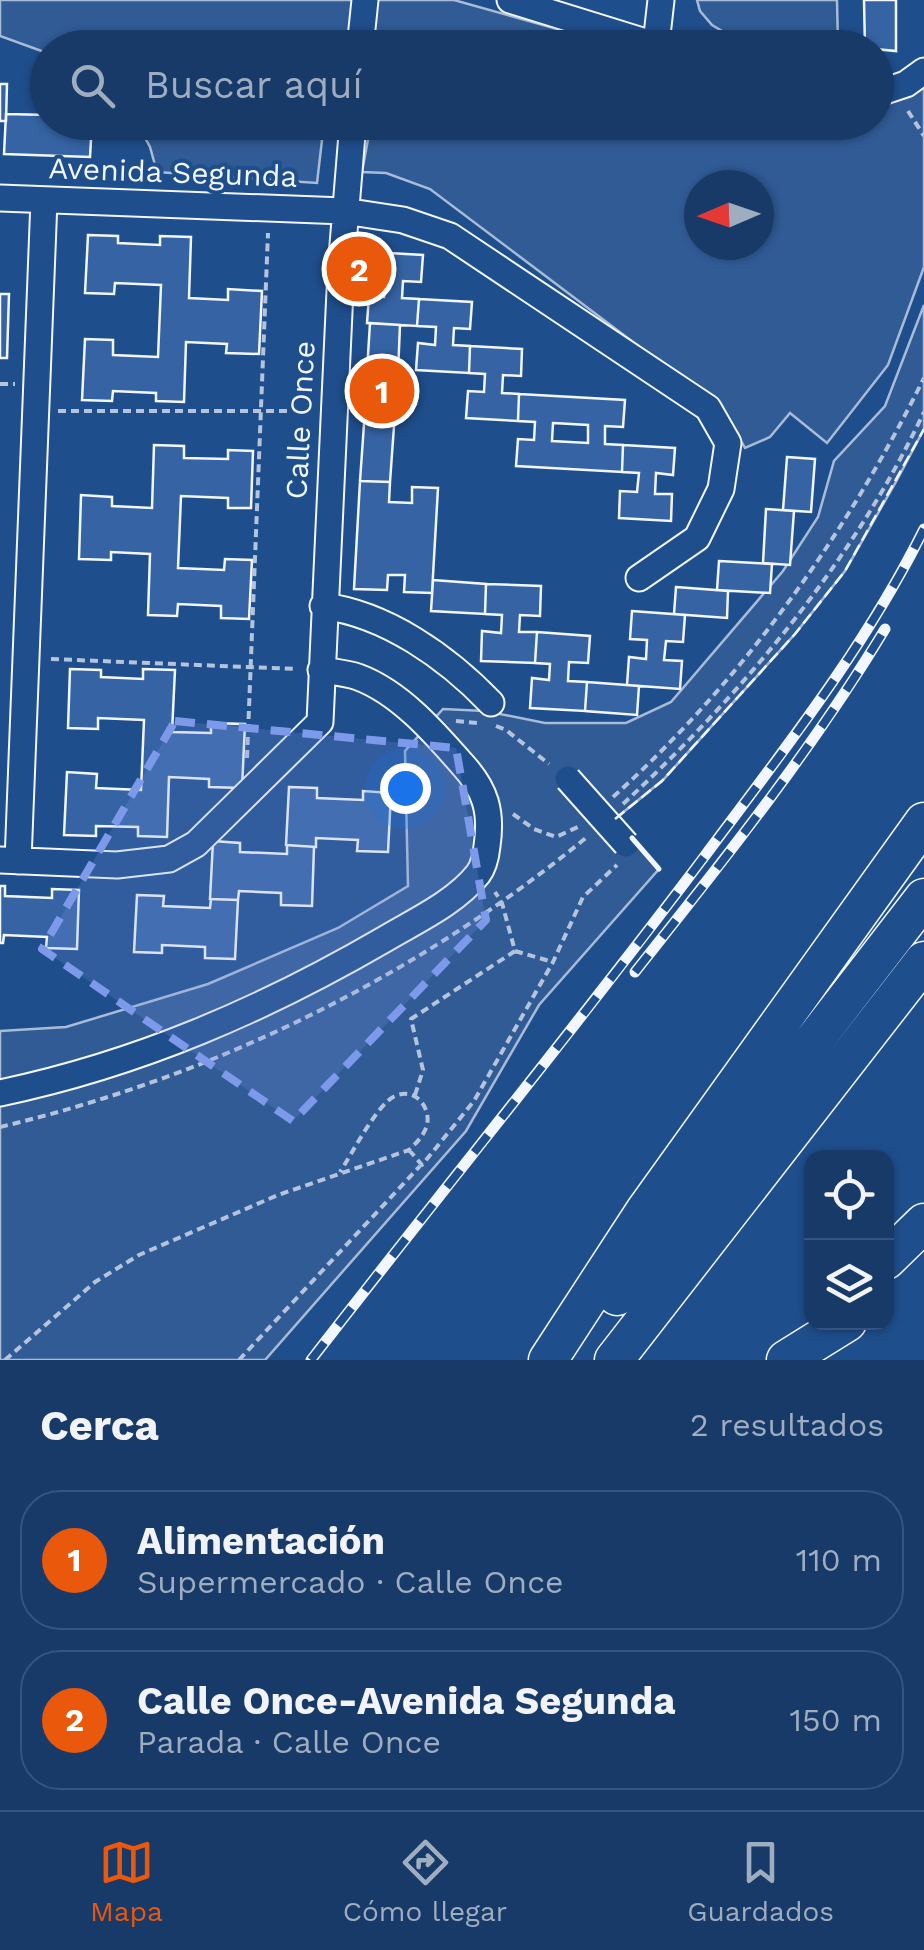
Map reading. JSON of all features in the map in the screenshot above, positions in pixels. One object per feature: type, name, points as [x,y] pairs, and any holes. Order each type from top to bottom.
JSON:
[{"type":"highway","points":[[548,1360],[645,1211],[924,822]]},
{"type":"highway","points":[[568,1360],[924,898]]},
{"type":"highway","points":[[614,1360],[924,962]]},
{"type":"highway","points":[[894,1252],[924,1222]]},
{"type":"highway","points":[[894,1281],[924,1254]]},
{"type":"highway","points":[[776,1360],[809,1330]]},
{"type":"highway","points":[[786,1360],[835,1330]]},
{"type":"street","points":[[362,30],[365,0]]},
{"type":"street","points":[[510,0],[608,30]]},
{"type":"street","points":[[660,30],[661,0]]},
{"type":"street","points":[[894,88],[924,71]]},
{"type":"street","name":"Calle Once","points":[[246,795],[320,722],[344,210],[351,140]]},
{"type":"street","name":"Avenida Segunda","points":[[0,198],[344,210],[403,220],[450,236],[708,408],[728,443],[722,488],[697,538],[639,578]]},
{"type":"street","points":[[44,200],[26,658],[9,860],[117,865],[169,859],[196,844],[246,795]]},
{"type":"street","points":[[323,606],[371,616],[426,649],[490,704]]},
{"type":"street","points":[[0,1094],[113,1065],[221,1025],[309,983],[394,934],[460,892],[479,873],[485,860],[490,805],[476,778],[431,731],[375,685],[356,676],[321,670]]},
{"type":"street","points":[[568,780],[626,844]]},
{"type":"path","points":[[904,104],[924,136]]},
{"type":"path","points":[[246,795],[269,208]]},
{"type":"path","points":[[604,804],[685,728],[753,651],[804,582],[870,478],[924,378]]},
{"type":"path","points":[[36,410],[334,411]]},
{"type":"path","points":[[622,804],[671,757],[805,609],[905,452],[924,412]]},
{"type":"path","points":[[26,658],[321,670]]},
{"type":"path","points":[[431,731],[440,723],[453,720],[506,730],[568,780]]},
{"type":"path","points":[[490,805],[534,829],[556,836],[578,828],[592,816]]},
{"type":"path","points":[[0,1127],[128,1091],[230,1053],[316,1014],[502,903],[597,827]]},
{"type":"path","points":[[239,1360],[422,1165],[474,1101],[554,962],[583,897],[626,857],[626,844]]},
{"type":"path","points":[[479,873],[502,903],[514,951]]},
{"type":"path","points":[[415,1095],[423,1070],[411,1019],[514,951],[554,962]]},
{"type":"path","points":[[5,1360],[95,1282],[139,1255],[190,1230],[408,1150],[418,1141],[428,1121],[426,1107],[415,1095],[396,1095],[384,1105],[340,1172]]},
{"type":"path","points":[[408,1150],[422,1165]]},
{"type":"highlighted area","points":[[175,721],[456,748],[486,920],[293,1121],[42,949]]},
{"type":"shaded area","points":[[0,0],[454,0],[561,30],[30,30],[30,47],[0,36]]},
{"type":"shaded area","points":[[697,0],[837,0],[838,30],[720,30],[700,11]]},
{"type":"shaded area","points":[[924,87],[924,267],[888,365],[827,443],[790,413],[770,437],[745,448],[722,409],[430,189],[386,173],[362,172],[368,140],[894,140],[894,89]]},
{"type":"shaded area","points":[[146,140],[322,140],[317,183],[157,172]]},
{"type":"shaded area","points":[[924,305],[924,429],[897,480],[845,571],[795,634],[663,780],[615,819],[659,869],[539,1005],[466,1131],[265,1360],[0,1360],[0,1031],[66,1027],[208,984],[338,928],[408,886],[405,751],[443,709],[485,711],[545,723],[626,723],[671,702],[783,571],[818,517],[834,461],[885,406]]},
{"type":"building","points":[[864,0],[896,0],[896,51],[894,30],[865,30]]},
{"type":"building","points":[[0,84],[7,84],[6,121],[0,121]]},
{"type":"building","points":[[6,114],[30,115],[30,140],[91,140],[90,157],[4,154]]},
{"type":"building","points":[[88,235],[118,236],[118,243],[160,245],[160,236],[191,237],[189,298],[228,300],[228,289],[262,291],[259,354],[226,353],[227,344],[186,342],[184,402],[156,401],[156,393],[113,391],[112,401],[82,400],[85,339],[113,340],[113,355],[158,357],[161,285],[115,283],[114,294],[85,293]]},
{"type":"building","points":[[371,252],[423,255],[421,282],[403,281],[402,298],[419,299],[417,326],[367,323],[369,296],[384,297],[385,280],[369,279]]},
{"type":"building","points":[[0,294],[9,294],[7,358],[0,358]]},
{"type":"building","points":[[419,299],[472,302],[470,329],[454,328],[453,345],[470,346],[469,373],[416,370],[418,343],[435,345],[436,327],[417,326]]},
{"type":"building","points":[[370,323],[400,325],[398,373],[367,371]]},
{"type":"building","points":[[470,346],[522,349],[521,376],[503,375],[502,393],[519,394],[518,421],[466,418],[468,391],[484,392],[485,374],[469,373]]},
{"type":"building","points":[[367,371],[398,373],[395,412],[365,410]]},
{"type":"building","points":[[519,394],[625,400],[623,427],[605,426],[605,444],[623,445],[622,472],[516,466],[518,439],[534,440],[535,422],[518,421]],"holes":[[[553,423],[588,425],[588,443],[552,441]]]},
{"type":"building","points":[[365,410],[395,412],[390,482],[360,481]]},
{"type":"building","points":[[154,445],[184,446],[184,458],[228,459],[228,450],[253,451],[251,508],[228,508],[228,498],[181,496],[178,568],[224,570],[225,559],[252,560],[249,619],[221,618],[221,606],[178,604],[177,616],[148,615],[150,554],[111,552],[111,560],[79,559],[81,495],[112,497],[112,506],[152,508]]},
{"type":"building","points":[[623,445],[675,448],[673,475],[656,473],[655,494],[672,494],[671,521],[619,518],[620,491],[637,492],[639,473],[622,472]]},
{"type":"building","points":[[787,457],[815,459],[811,512],[783,510]]},
{"type":"building","points":[[360,481],[390,482],[389,502],[412,503],[412,487],[438,488],[432,593],[404,592],[405,575],[388,575],[387,590],[354,589]]},
{"type":"building","points":[[766,509],[794,511],[790,565],[763,563]]},
{"type":"building","points":[[719,561],[772,564],[770,593],[717,590]]},
{"type":"building","points":[[433,580],[486,584],[485,614],[431,611]]},
{"type":"building","points":[[486,584],[541,586],[540,616],[520,615],[519,632],[537,632],[535,663],[481,661],[482,631],[501,633],[502,615],[485,614]]},
{"type":"building","points":[[676,587],[728,591],[727,618],[674,614]]},
{"type":"building","points":[[632,611],[685,615],[683,642],[666,641],[664,660],[682,661],[680,689],[627,685],[629,657],[646,659],[647,640],[630,639]]},
{"type":"building","points":[[537,632],[590,636],[588,663],[569,662],[568,681],[587,682],[585,711],[530,708],[532,678],[549,680],[550,664],[535,663]]},
{"type":"building","points":[[70,669],[101,670],[101,677],[143,679],[143,669],[175,670],[172,732],[211,733],[211,723],[245,724],[242,788],[209,787],[209,779],[169,777],[167,837],[138,836],[138,827],[96,826],[96,836],[64,835],[67,772],[97,774],[96,788],[141,790],[144,720],[98,718],[98,729],[68,728]]},
{"type":"building","points":[[587,682],[639,686],[637,715],[585,711]]},
{"type":"building","points":[[289,787],[317,788],[317,798],[363,800],[363,791],[391,793],[388,852],[357,851],[358,840],[316,838],[316,847],[286,845]]},
{"type":"building","points":[[213,841],[240,843],[240,852],[287,854],[287,845],[314,847],[312,906],[281,905],[281,893],[239,891],[238,900],[210,899]]},
{"type":"building","points":[[0,886],[5,886],[5,896],[52,898],[52,889],[79,890],[77,949],[46,948],[47,937],[4,935],[0,943]]},
{"type":"building","points":[[137,895],[164,896],[163,906],[210,908],[211,899],[238,900],[235,959],[205,958],[205,947],[162,945],[162,953],[134,952]]},
{"type":"railway","points":[[311,1360],[607,984],[793,738],[876,616],[924,529]]},
{"type":"railway","points":[[635,972],[797,761],[885,629]]},
{"type":"fence","points":[[615,819],[662,781],[795,634],[845,571],[924,429]]},
{"type":"wall","points":[[632,838],[659,869]]},
{"type":"place","name":"Calle Once-Avenida Segunda","points":[[359,269]]},
{"type":"place","name":"Alimentación","points":[[382,391]]}]
